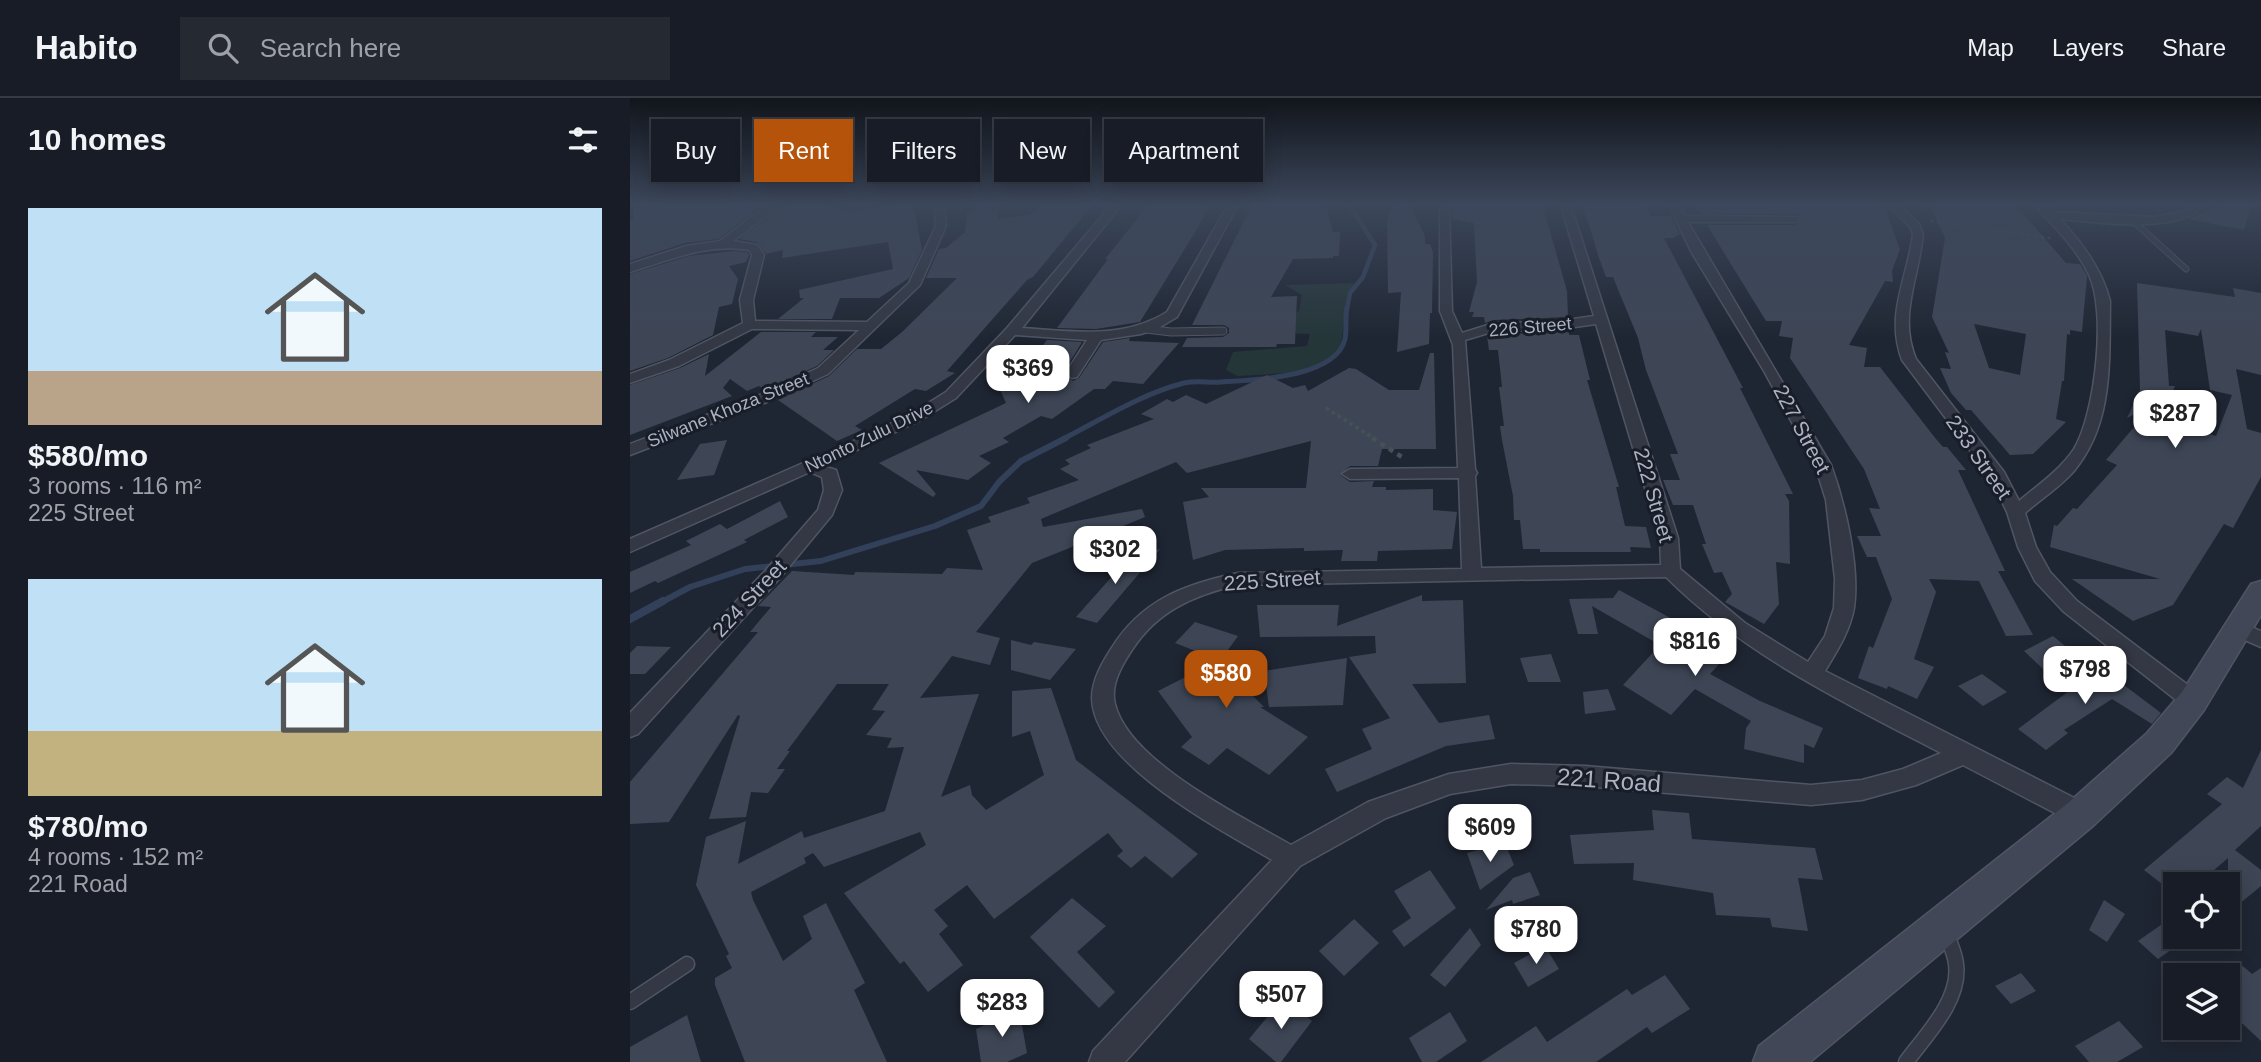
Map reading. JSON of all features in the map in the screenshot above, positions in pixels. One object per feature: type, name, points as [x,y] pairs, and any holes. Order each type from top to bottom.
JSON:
[{"type":"street","points":[[630,268],[670,253],[697,248]]},
{"type":"street","points":[[750,325],[746,318],[746,307],[758,255],[754,248]]},
{"type":"street","name":"Silwane Khoza Street","points":[[630,450],[794,386],[823,371],[914,285],[932,248]]},
{"type":"street","name":"Ntonto Zulu Drive","points":[[630,546],[810,467],[914,418],[951,395],[1012,331],[1081,248]]},
{"type":"street","points":[[1012,331],[1097,335],[1128,333],[1160,324],[1172,314],[1209,248]]},
{"type":"street","name":"226 Street","points":[[1445,248],[1446,311],[1459,338],[1469,473],[1472,575]]},
{"type":"street","name":"222 Street","points":[[1579,248],[1669,538],[1671,571],[1724,620],[1766,649],[1962,755],[2081,814]]},
{"type":"street","name":"227 Street","points":[[1696,248],[1771,370],[1816,453],[1835,500],[1845,579],[1844,608],[1835,637],[1812,674]]},
{"type":"street","name":"233 Street","points":[[1915,248],[1900,318],[1901,345],[1925,383],[1998,476],[2042,576],[2070,606],[2193,701]]},
{"type":"street","points":[[2016,512],[2068,467],[2084,447],[2094,423],[2104,301],[2098,277],[2076,248]]},
{"type":"street","name":"226 Street","points":[[1459,338],[1494,327],[1553,326],[1602,319]]},
{"type":"street","points":[[630,379],[674,363],[750,325],[870,326]]},
{"type":"street","points":[[1072,374],[1097,335]]},
{"type":"street","name":"224 Street","points":[[630,728],[772,575],[826,511],[833,489],[830,474],[810,467]]},
{"type":"street","points":[[1350,474],[1469,473]]},
{"type":"street","name":"225 Street","points":[[1291,858],[1153,773],[1116,736],[1104,704],[1107,671],[1131,632],[1156,608],[1194,588],[1238,579],[1671,571]]},
{"type":"street","points":[[1775,1062],[2081,814],[2159,743],[2250,634],[2261,592]]},
{"type":"street","name":"221 Road","points":[[1104,1062],[1291,858],[1377,810],[1449,783],[1511,774],[1585,776],[1811,795],[1862,790],[1907,778],[1962,755]]},
{"type":"lane","points":[[2162,248],[2186,270]]},
{"type":"lane","points":[[1146,329],[1171,332],[1223,331]]},
{"type":"lane","points":[[1906,1062],[1955,988],[1957,967],[1944,925]]},
{"type":"lane","points":[[630,1002],[687,964]]},
{"type":"path","points":[[1326,408],[1403,458],[1438,473]]},
{"type":"shaded area","points":[[1355,283],[1347,296],[1341,346],[1324,365],[1303,372],[1238,376],[1226,370],[1233,352],[1307,346],[1310,334],[1245,331],[1299,311],[1302,295],[1285,285]]},
{"type":"building","points":[[630,248],[670,248],[630,261]]},
{"type":"building","points":[[761,248],[848,248],[782,258],[783,250],[766,254]]},
{"type":"building","points":[[889,248],[922,248],[909,278],[879,298],[840,298],[832,319],[778,319],[804,298],[800,298],[799,290],[893,269]]},
{"type":"building","points":[[1057,248],[947,371],[955,373],[926,391],[915,389],[855,426],[862,430],[837,441],[778,400],[829,376],[857,349],[881,349],[902,332],[957,278],[926,278],[939,249]]},
{"type":"building","points":[[1114,248],[1185,248],[1140,322],[1096,329],[1057,328],[1108,259],[1105,259]]},
{"type":"building","points":[[1231,248],[1339,248],[1339,256],[1333,258],[1293,259],[1271,297],[1297,296],[1295,344],[1277,344],[1276,347],[1182,347],[1187,338],[1223,337],[1229,333],[1229,328],[1224,325],[1192,325]]},
{"type":"building","points":[[1387,248],[1431,248],[1432,313],[1429,344],[1397,352],[1401,292],[1388,293]]},
{"type":"building","points":[[1475,248],[1555,248],[1567,291],[1568,317],[1494,320],[1485,323],[1484,317],[1472,317],[1474,312],[1469,312],[1477,282]]},
{"type":"building","points":[[1596,248],[1669,248],[1743,388],[1740,388],[1793,494],[1785,494],[1789,501],[1790,564],[1776,562],[1779,604],[1764,624],[1725,602],[1732,594],[1722,572],[1714,573],[1702,544],[1706,544],[1693,505],[1673,505],[1663,480],[1680,480],[1670,454],[1678,454],[1646,370],[1638,338],[1613,277],[1606,277]]},
{"type":"building","points":[[1721,248],[1900,248],[1892,271],[1893,282],[1885,281],[1849,345],[1867,348],[1864,367],[1880,367],[1936,439],[1943,447],[1947,447],[1966,470],[1958,470],[2005,571],[1998,571],[2033,635],[2006,636],[1979,581],[1929,579],[1936,592],[1914,659],[1934,667],[1917,699],[1888,686],[1887,689],[1858,678],[1869,646],[1873,648],[1892,599],[1876,557],[1867,557],[1857,536],[1881,536],[1869,508],[1880,509],[1864,469],[1790,358],[1793,338],[1779,336],[1782,321],[1766,321]]},
{"type":"building","points":[[1943,248],[2053,248],[2066,263],[2080,264],[2087,276],[2082,332],[2070,330],[2070,335],[2067,334],[2064,381],[2056,419],[2066,422],[2033,454],[2010,455],[1971,410],[1966,410],[1951,393],[1940,368],[1951,369],[1945,352],[1949,353],[1932,317]],"holes":[[[1974,324],[2026,334],[2020,375],[1989,368]]]},
{"type":"building","points":[[747,252],[749,255],[746,262],[729,266],[738,279],[732,304],[719,307],[713,335],[668,358],[630,371],[630,274],[689,256]]},
{"type":"building","points":[[2137,283],[2235,297],[2233,288],[2261,293],[2261,375],[2236,369],[2247,429],[2261,433],[2261,477],[2233,528],[2224,524],[2173,605],[2133,621],[2072,579],[2160,579],[2050,547],[2054,525],[2057,526],[2073,508],[2077,509],[2117,465],[2106,460],[2152,406],[2127,418],[2140,390]],"holes":[[[2201,329],[2210,390],[2232,395],[2216,436],[2161,419],[2175,386],[2169,386],[2165,330],[2198,336]]]},
{"type":"building","points":[[1569,330],[1569,335],[1579,335],[1590,380],[1587,380],[1619,487],[1616,487],[1625,526],[1646,527],[1651,548],[1630,547],[1631,552],[1540,552],[1540,549],[1523,549],[1520,520],[1514,520],[1513,496],[1500,426],[1504,426],[1498,350],[1489,350],[1487,336]]},
{"type":"building","points":[[761,332],[816,332],[811,337],[838,337],[823,350],[834,350],[817,366],[764,390],[759,386],[747,391],[730,379],[723,388],[732,396],[630,435],[630,385],[680,368],[709,354],[705,376]]},
{"type":"building","points":[[1130,338],[1129,341],[1179,343],[1143,384],[1113,381],[1105,389],[1094,389],[1052,419],[1041,416],[1003,438],[1009,442],[979,456],[991,463],[968,480],[916,470],[936,494],[933,497],[879,463],[1006,403],[998,385],[1018,360],[1031,360],[1047,340],[1082,342],[1063,373],[1073,381],[1079,378],[1103,342]]},
{"type":"building","points":[[1430,353],[1434,353],[1436,449],[1382,449],[1378,466],[1350,466],[1340,475],[1350,482],[1374,481],[1372,487],[1386,487],[1386,490],[1433,489],[1433,510],[1457,512],[1452,549],[1378,551],[1377,561],[1341,561],[1343,550],[1304,551],[1304,548],[1225,550],[1193,560],[1183,502],[1209,497],[1201,488],[1306,488],[1311,441],[1187,473],[1176,462],[1041,519],[1043,527],[1142,509],[1145,517],[1084,542],[1080,538],[1072,547],[1032,563],[976,632],[1000,638],[990,665],[952,656],[920,698],[979,694],[941,797],[970,785],[972,795],[986,810],[1044,775],[1030,731],[1012,737],[1012,691],[1051,688],[1076,760],[1198,854],[1172,878],[1145,856],[1131,868],[1117,856],[1123,851],[1108,833],[994,919],[967,885],[934,910],[948,926],[939,934],[963,965],[928,992],[904,961],[900,964],[844,893],[926,845],[920,832],[824,867],[813,853],[804,858],[806,863],[751,892],[753,900],[783,961],[812,939],[803,916],[826,903],[865,983],[854,990],[887,1062],[745,1062],[715,985],[715,978],[732,968],[726,956],[729,954],[696,885],[706,837],[746,821],[738,864],[802,831],[804,838],[885,811],[904,747],[887,748],[892,738],[866,735],[885,711],[872,710],[889,684],[837,684],[787,751],[790,751],[777,769],[785,769],[768,793],[751,792],[746,817],[709,819],[740,716],[738,715],[669,822],[630,824],[630,782],[758,632],[750,632],[771,607],[758,606],[792,571],[854,575],[855,572],[942,574],[947,568],[983,570],[967,530],[991,522],[988,517],[1030,503],[1027,498],[1079,480],[1060,469],[1070,464],[1065,460],[1091,448],[1087,445],[1154,419],[1141,414],[1167,399],[1173,402],[1186,395],[1206,404],[1267,375],[1293,388],[1305,385],[1308,391],[1349,368],[1356,369],[1389,390],[1419,390]]},
{"type":"building","points":[[727,440],[714,475],[677,480],[700,444]]},
{"type":"building","points":[[780,501],[788,517],[744,540],[747,542],[630,593],[630,572],[691,545],[686,541],[720,524],[727,529]]},
{"type":"building","points":[[1160,549],[1097,623],[1076,617],[1116,572],[1108,564]]},
{"type":"building","points":[[1619,590],[1674,620],[1665,628],[1723,660],[1710,674],[1760,701],[1823,728],[1814,748],[1804,744],[1804,763],[1744,749],[1746,728],[1751,721],[1695,689],[1671,715],[1623,685],[1660,645],[1592,606],[1598,634],[1578,634],[1569,599],[1613,598]]},
{"type":"building","points":[[1422,595],[1422,601],[1463,600],[1466,683],[1412,684],[1439,723],[1489,715],[1495,739],[1446,746],[1337,792],[1325,769],[1372,749],[1362,729],[1390,718],[1349,657],[1376,653],[1375,636],[1260,637],[1257,605],[1339,605],[1337,626]]},
{"type":"building","points":[[1195,622],[1238,636],[1206,681],[1233,676],[1264,707],[1260,707],[1308,737],[1269,775],[1227,748],[1209,765],[1181,747],[1192,737],[1158,691],[1219,660],[1196,654],[1198,652],[1175,643]]},
{"type":"building","points":[[2053,636],[2075,654],[2045,671],[2024,651]]},
{"type":"building","points":[[1011,640],[1031,645],[1034,642],[1076,649],[1050,680],[1011,670]]},
{"type":"building","points":[[637,646],[671,647],[645,674],[630,674],[630,653]]},
{"type":"building","points":[[1551,654],[1561,682],[1528,682],[1520,658]]},
{"type":"building","points":[[2116,656],[2119,659],[2112,676],[2161,713],[2152,724],[2112,699],[2064,730],[2068,733],[2046,750],[2018,729]]},
{"type":"building","points":[[1347,658],[1343,705],[1269,707],[1264,671]]},
{"type":"building","points":[[1982,674],[2007,692],[1983,706],[1958,686]]},
{"type":"building","points":[[1608,689],[1616,710],[1585,714],[1583,692]]},
{"type":"building","points":[[2261,750],[2261,826],[2235,850],[2261,870],[2261,886],[2240,903],[2240,872],[2228,872],[2228,858],[2212,872],[2163,872],[2163,885],[2144,870],[2222,804],[2207,794],[2227,777],[2243,788]]},
{"type":"building","points":[[1652,810],[1689,813],[1692,839],[1815,848],[1823,880],[1798,878],[1808,931],[1772,927],[1770,918],[1716,915],[1713,893],[1633,880],[1634,863],[1574,864],[1570,835],[1654,830]]},
{"type":"building","points":[[1505,843],[1514,865],[1480,890],[1467,853]]},
{"type":"building","points":[[1430,870],[1456,908],[1404,947],[1392,931],[1411,918],[1394,891]]},
{"type":"building","points":[[1530,872],[1540,895],[1513,904],[1512,900],[1486,910],[1513,878]]},
{"type":"building","points":[[1072,898],[1106,926],[1077,952],[1115,992],[1099,1008],[1030,937]]},
{"type":"building","points":[[2104,900],[2125,914],[2107,942],[2089,930]]},
{"type":"building","points":[[1354,919],[1379,943],[1344,976],[1319,951]]},
{"type":"building","points":[[2163,923],[2163,949],[2172,949],[2158,959],[2138,941]]},
{"type":"building","points":[[1470,928],[1481,945],[1445,987],[1430,975]]},
{"type":"building","points":[[1545,946],[1559,969],[1528,987],[1514,963]]},
{"type":"building","points":[[2240,964],[2252,974],[2261,968],[2261,1041],[2240,1021]]},
{"type":"building","points":[[2021,973],[2036,991],[2011,1004],[1995,986]]},
{"type":"building","points":[[1665,975],[1690,1009],[1652,1033],[1647,1027],[1596,1062],[1481,1062],[1536,1026],[1547,1042],[1627,989],[1632,995]]},
{"type":"building","points":[[1283,998],[1312,1021],[1281,1062],[1276,1062],[1249,1039]]},
{"type":"building","points":[[1019,1009],[1027,1053],[1007,1062],[981,1062],[976,1029]]},
{"type":"building","points":[[1450,1012],[1467,1041],[1436,1062],[1422,1062],[1409,1038]]},
{"type":"building","points":[[687,1015],[701,1062],[630,1062],[630,1047]]},
{"type":"building","points":[[2119,1021],[2143,1047],[2117,1062],[2089,1062],[2075,1046]]},
{"type":"waterway","points":[[1347,309],[1350,293],[1363,277],[1374,248]]},
{"type":"waterway","points":[[1063,439],[1137,400],[1184,383],[1272,378],[1311,369],[1338,352],[1345,339],[1347,307]]},
{"type":"waterway","points":[[660,603],[690,587],[745,569],[821,561],[935,526],[981,506],[999,482],[1021,461],[1066,438]]},
{"type":"waterway","points":[[630,619],[663,601]]}]
